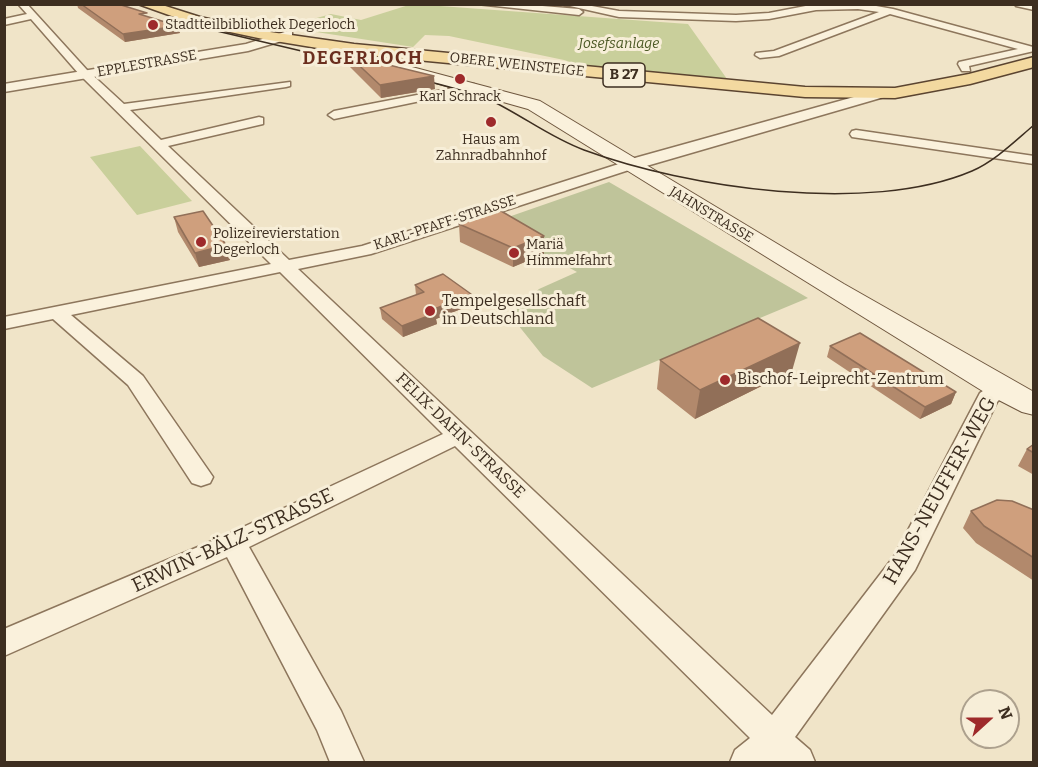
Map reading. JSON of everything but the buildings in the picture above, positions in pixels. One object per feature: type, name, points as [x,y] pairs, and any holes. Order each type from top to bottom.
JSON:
[{"type":"main road","name":"B 27","points":[[144,4],[197,21],[358,53],[422,56]]},
{"type":"main road","name":"B 27","points":[[168,4],[204,17],[358,53],[422,56]]},
{"type":"main road","points":[[358,53],[391,53]]},
{"type":"main road","name":"JAHNSTRASSE","points":[[358,53],[534,105],[1000,388],[1034,405]]},
{"type":"main road","name":"OBERE WEINSTEIGE","points":[[826,93],[864,91],[907,83],[1033,54]]},
{"type":"main road","name":"OBERE WEINSTEIGE","points":[[422,56],[826,93],[879,94],[933,87],[1033,54]]},
{"type":"main road","points":[[879,94],[907,83]]},
{"type":"street","name":"FELIX-DAHN-STRASSE","points":[[22,4],[86,74],[798,762]]},
{"type":"street","points":[[481,4],[626,17],[638,15]]},
{"type":"street","points":[[565,4],[598,12],[638,15],[758,17],[830,6],[858,6],[890,11],[1033,54]]},
{"type":"street","points":[[760,55],[775,54],[906,4]]},
{"type":"street","points":[[1018,4],[1034,8]]},
{"type":"street","points":[[686,16],[697,5]]},
{"type":"street","points":[[4,22],[32,16]]},
{"type":"street","name":"EPPLESTRASSE","points":[[4,88],[248,47],[285,37]]},
{"type":"street","points":[[123,108],[286,84]]},
{"type":"street","points":[[334,115],[474,87]]},
{"type":"street","name":"KARL-PFAFF-STRASSE","points":[[4,323],[59,314],[365,250],[630,165],[879,94]]},
{"type":"street","points":[[160,144],[259,121]]},
{"type":"street","points":[[856,134],[1034,160]]},
{"type":"street","points":[[1019,157],[1034,145]]},
{"type":"street","points":[[59,314],[136,381],[201,477]]},
{"type":"street","name":"HANS-NEUFFER-WEG","points":[[747,762],[774,739],[905,562],[988,398],[1000,388]]},
{"type":"street","name":"ERWIN-BÄLZ-STRASSE","points":[[4,643],[233,543],[460,435]]},
{"type":"street","points":[[233,543],[330,723],[347,762]]},
{"type":"green space","name":"Josefsanlage","points":[[412,4],[688,24],[732,86],[579,65],[449,36],[425,35],[413,47],[284,27],[331,14],[361,20]]},
{"type":"green space","points":[[140,146],[192,201],[137,215],[90,157]]},
{"type":"green space","points":[[609,182],[808,298],[592,388],[543,356],[510,315],[539,289],[577,272],[494,222]]},
{"type":"tram line","points":[[183,23],[365,66]]},
{"type":"tram line","points":[[418,79],[465,91],[492,101],[572,145],[626,164],[674,176],[778,191],[831,194],[882,192],[930,184],[972,171],[989,162],[1034,125]]},
{"type":"place","name":"Stadtteilbibliothek Degerloch","points":[[153,25]]},
{"type":"place","name":"Karl Schrack","points":[[460,79]]},
{"type":"place","name":"Haus am Zahnradbahnhof","points":[[491,122]]},
{"type":"place","name":"Polizeirevierstation Degerloch","points":[[201,242]]},
{"type":"place","name":"Mariä Himmelfahrt","points":[[514,253]]},
{"type":"place","name":"Tempelgesellschaft in Deutschland","points":[[430,311]]},
{"type":"place","name":"Bischof-Leiprecht-Zentrum","points":[[725,380]]},
{"type":"district","name":"DEGERLOCH","points":[[363,59]]}]
